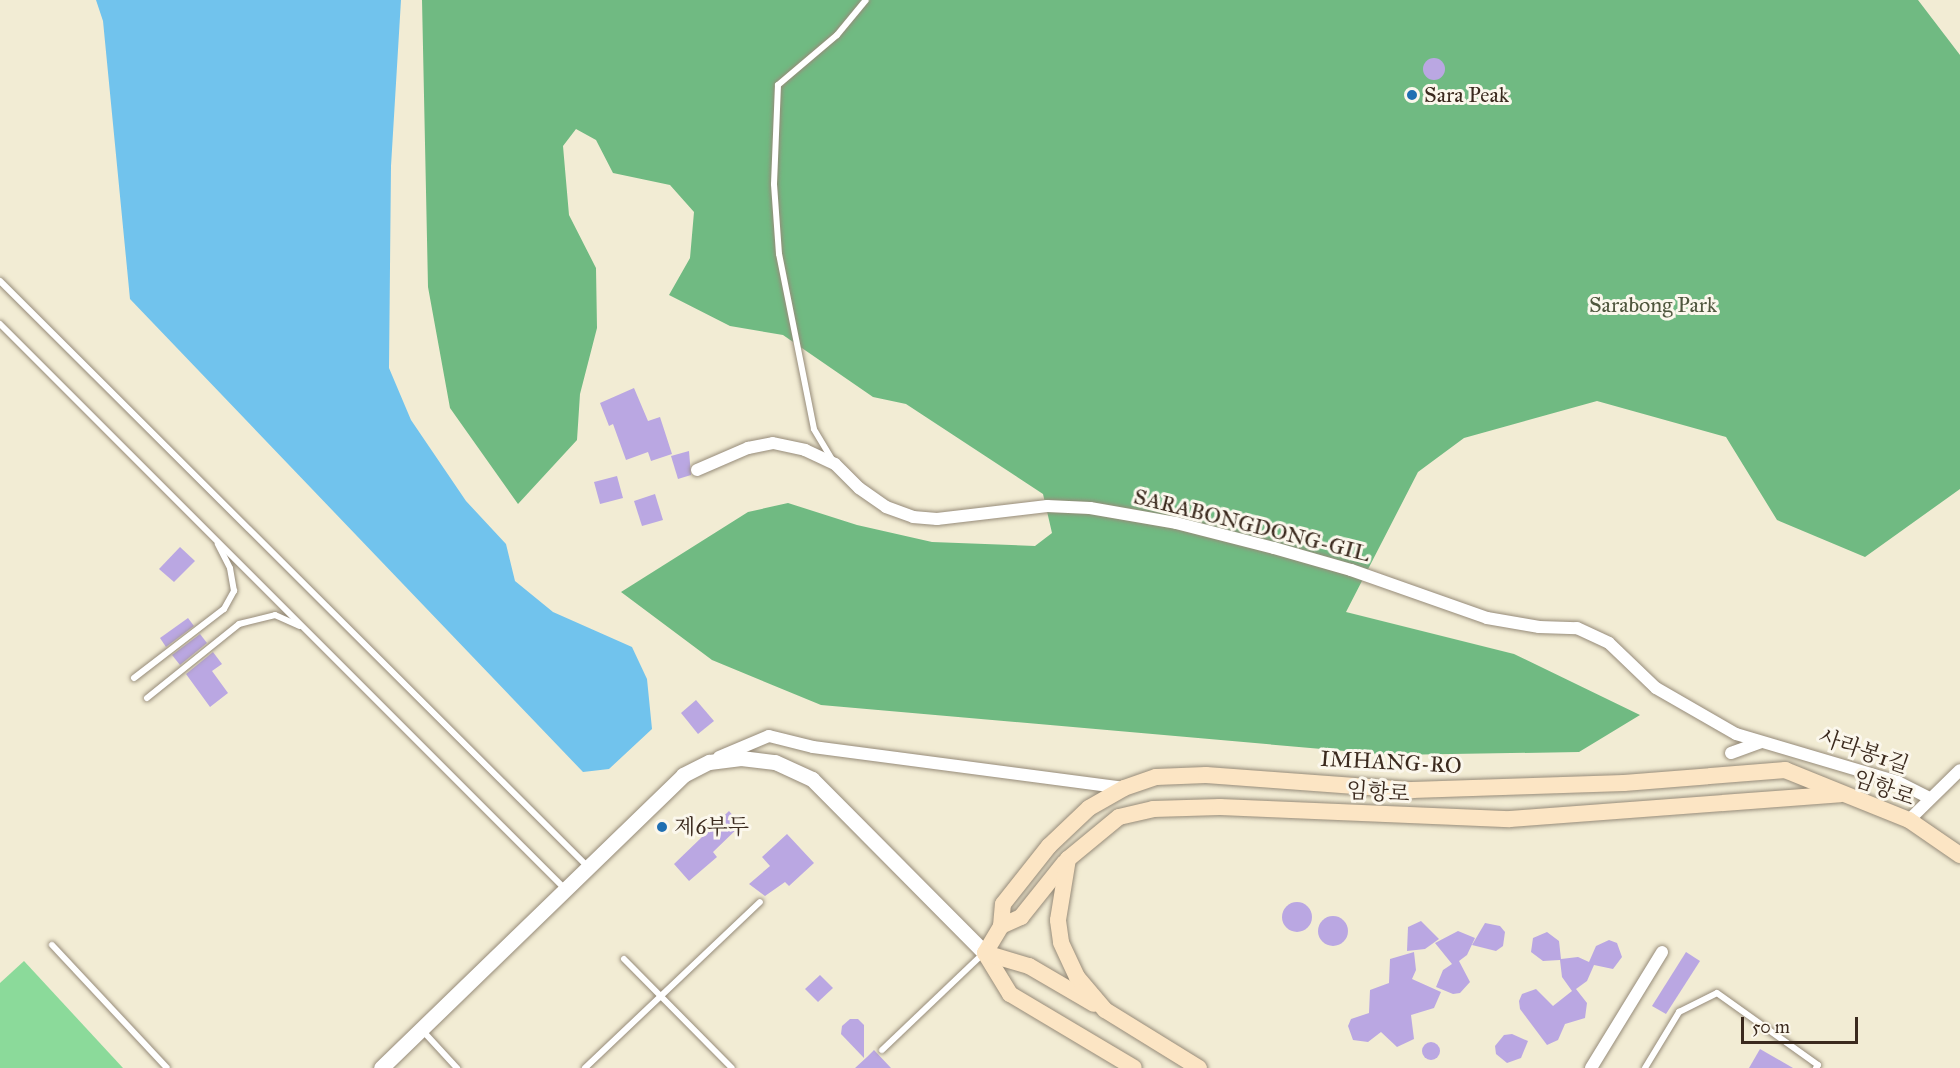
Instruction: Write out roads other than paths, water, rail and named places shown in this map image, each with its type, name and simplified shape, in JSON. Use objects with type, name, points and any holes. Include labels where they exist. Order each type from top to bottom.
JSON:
[{"type":"main road","name":"IMHANG-RO","points":[[985,953],[1001,926],[1003,904],[1049,846],[1089,808],[1124,788],[1156,777],[1206,775],[1412,790],[1624,783],[1785,770],[1844,794]]},
{"type":"main road","name":"임항로","points":[[1068,859],[1119,817],[1153,809],[1220,807],[1510,819],[1844,794],[1909,820],[1960,855]]},
{"type":"main road","name":"IMHANG-RO","points":[[1001,926],[1021,917],[1068,859]]},
{"type":"main road","points":[[1068,859],[1058,920],[1061,942],[1077,977],[1105,1011]]},
{"type":"main road","points":[[985,953],[1029,966],[1199,1068]]},
{"type":"main road","points":[[985,953],[1010,994],[1134,1068]]},
{"type":"street","points":[[697,470],[748,448],[773,443],[805,450],[835,464]]},
{"type":"street","name":"SARABONGDONG-GIL","points":[[835,464],[886,507],[913,517],[937,519],[1047,506],[1123,513],[1176,523],[1340,566],[1487,618],[1539,627],[1577,628],[1609,643],[1656,688],[1736,734],[1785,747]]},
{"type":"street","points":[[381,1068],[683,775],[769,736],[813,747],[1124,788]]},
{"type":"street","points":[[1731,753],[1761,742]]},
{"type":"street","name":"사라봉1길","points":[[1785,747],[1898,782],[1929,798]]},
{"type":"street","points":[[709,762],[741,758],[775,762],[812,779],[985,953]]},
{"type":"street","points":[[1909,820],[1960,770]]},
{"type":"street","points":[[1591,1068],[1662,952]]},
{"type":"lane","name":"SARABONGDONG-GIL","points":[[835,464],[814,429],[779,254],[774,184],[778,85],[837,35],[866,0]]},
{"type":"lane","points":[[0,281],[588,867]]},
{"type":"lane","points":[[0,324],[565,889]]},
{"type":"lane","points":[[134,678],[224,609],[234,591],[230,568],[215,538]]},
{"type":"lane","points":[[147,698],[239,624],[275,615],[303,627]]},
{"type":"lane","points":[[585,1068],[760,902]]},
{"type":"lane","points":[[52,945],[167,1068]]},
{"type":"lane","points":[[882,1050],[985,953]]},
{"type":"lane","points":[[624,959],[732,1068]]},
{"type":"lane","points":[[1645,1068],[1679,1012],[1717,993],[1818,1065],[1816,1068]]},
{"type":"lane","points":[[422,1030],[457,1068]]},
{"type":"water","points":[[96,0],[401,0],[391,166],[389,368],[411,420],[466,501],[506,544],[515,581],[553,612],[632,647],[647,679],[652,729],[609,769],[583,772],[130,299],[103,21]]},
{"type":"place","name":"Sara Peak","points":[[1412,95]]},
{"type":"place","name":"제6부두","points":[[662,827]]},
{"type":"park label","name":"Sarabong Park","points":[[1653,305]]}]
